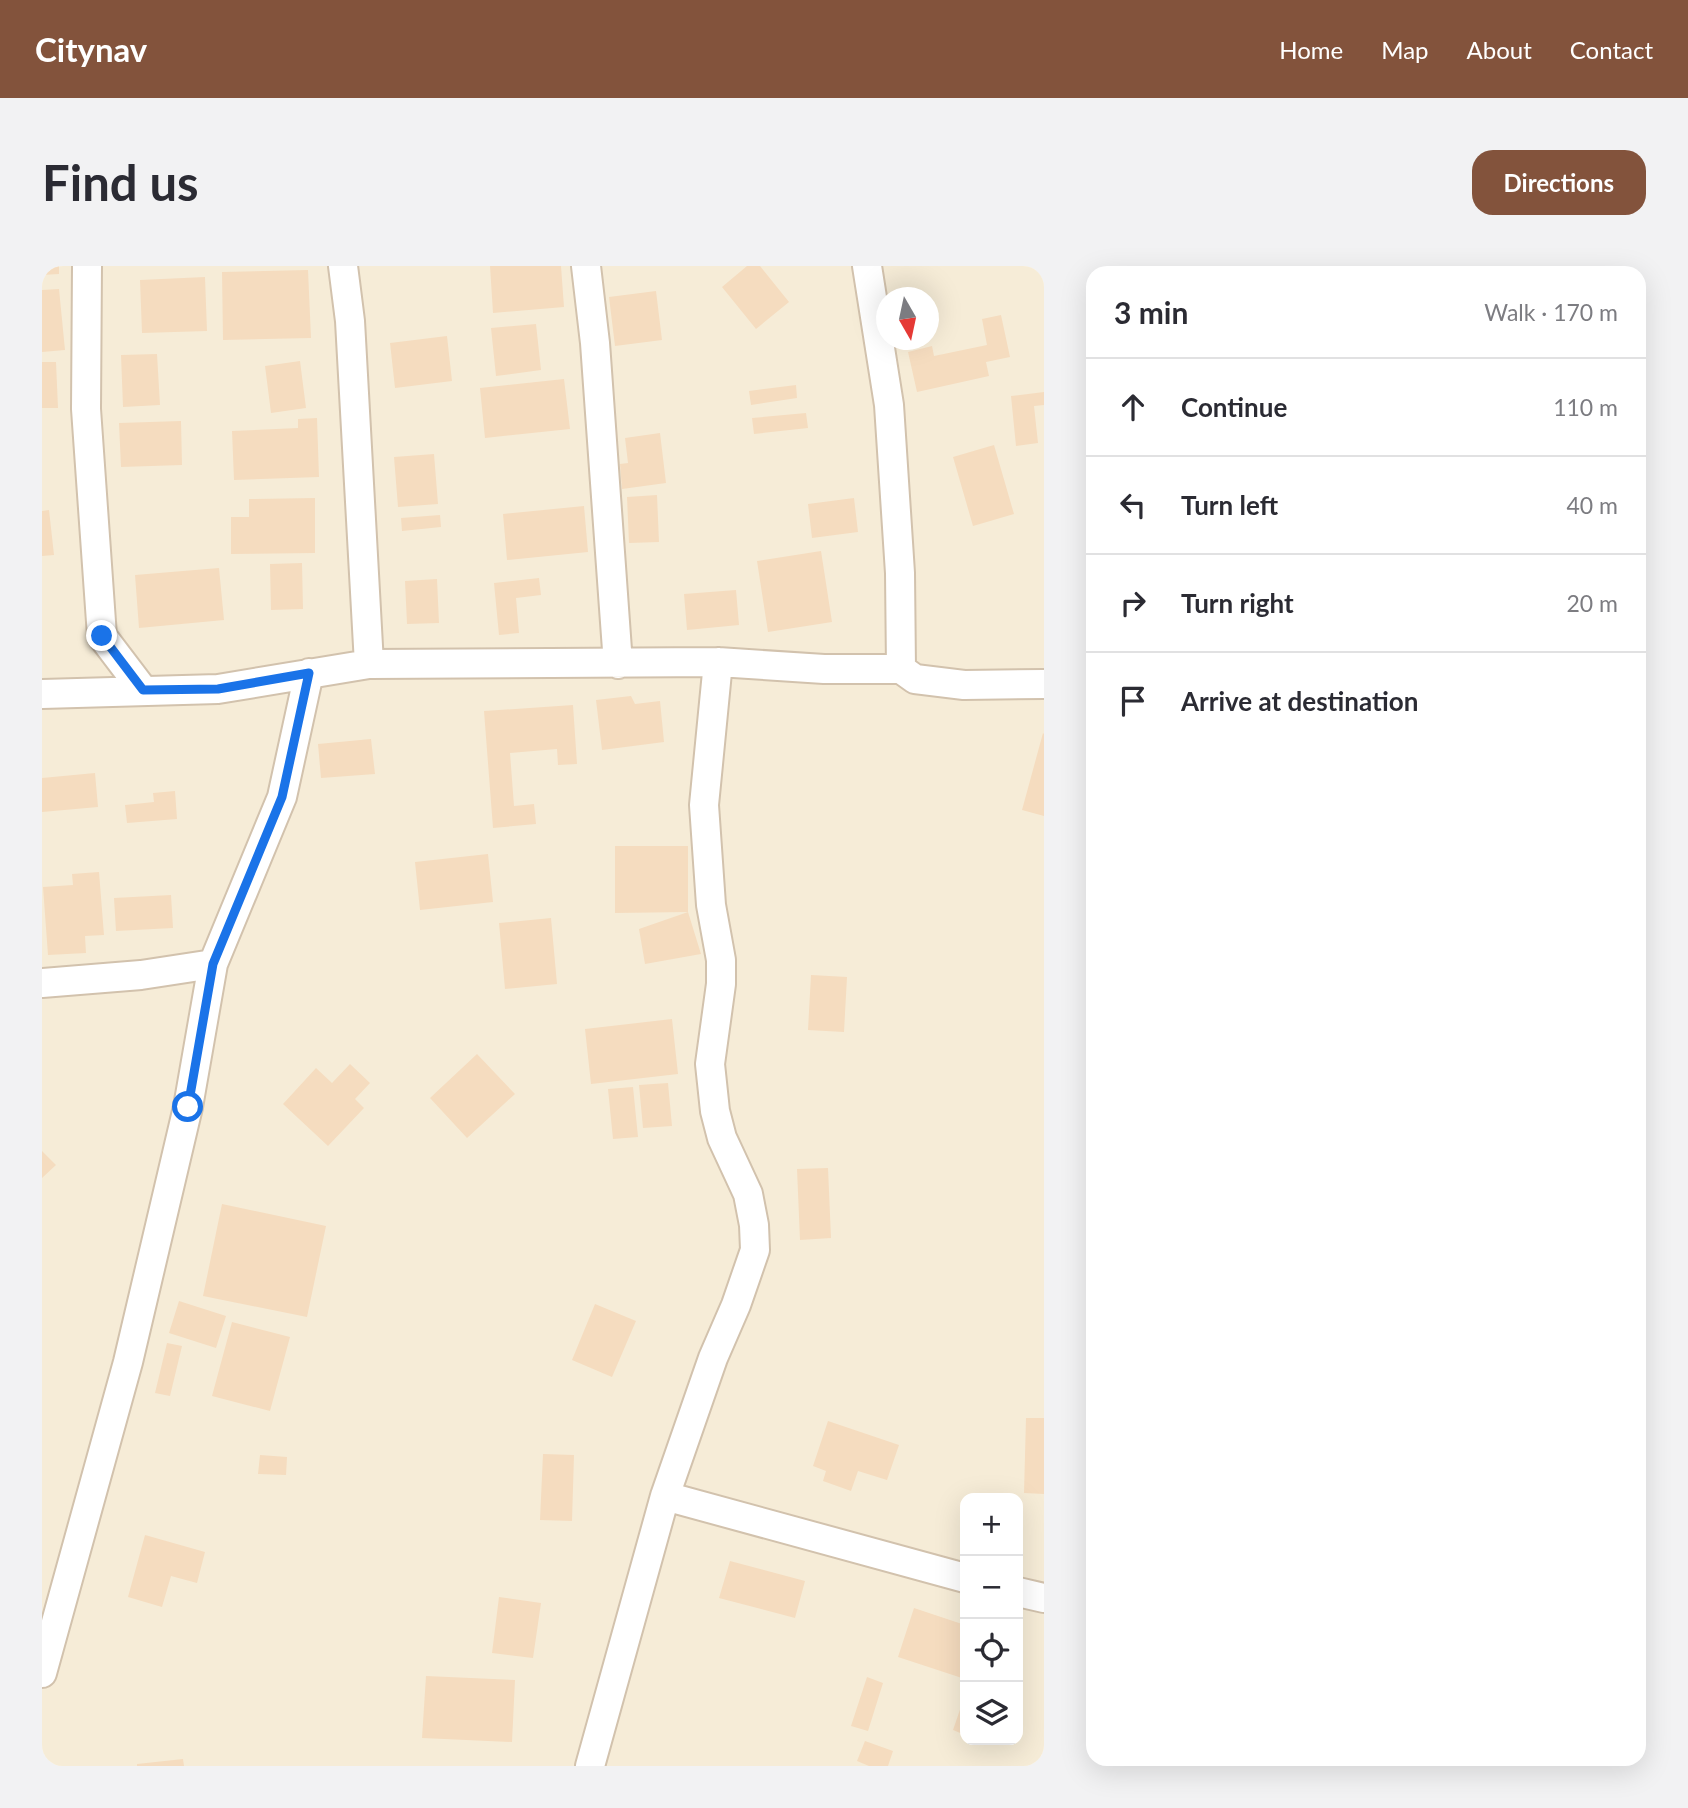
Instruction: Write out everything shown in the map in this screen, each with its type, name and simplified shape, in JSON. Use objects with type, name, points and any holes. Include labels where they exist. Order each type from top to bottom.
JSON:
[{"type":"street","points":[[87,266],[86,409],[102,636],[143,690]]},
{"type":"street","points":[[343,266],[350,321],[369,664]]},
{"type":"street","points":[[586,266],[595,343],[618,664]]},
{"type":"street","points":[[867,266],[889,405],[900,573],[901,669]]},
{"type":"street","points":[[42,694],[218,689],[369,664],[718,662],[824,669],[901,669],[915,679],[964,685],[1044,684]]},
{"type":"street","points":[[590,1766],[665,1496],[713,1358],[736,1305],[755,1250],[754,1225],[748,1194],[722,1138],[715,1111],[710,1064],[721,985],[721,960],[711,905],[704,805],[718,662]]},
{"type":"street","points":[[42,1672],[128,1362],[188,1107],[213,964],[282,797],[309,673]]},
{"type":"street","points":[[42,983],[141,975],[213,964]]},
{"type":"street","points":[[665,1496],[960,1577]]},
{"type":"street","points":[[1023,1593],[1044,1598]]},
{"type":"shaded area","points":[[42,266],[1044,266],[1044,1766],[42,1766]]},
{"type":"building","points":[[42,266],[59,266],[59,274],[42,275]]},
{"type":"building","points":[[490,266],[561,266],[564,307],[493,313]]},
{"type":"building","points":[[747,266],[760,266],[789,302],[756,329],[722,287]]},
{"type":"building","points":[[308,270],[311,338],[223,340],[222,272]]},
{"type":"building","points":[[205,277],[207,331],[142,333],[140,280]]},
{"type":"building","points":[[59,289],[65,350],[42,352],[42,290]]},
{"type":"building","points":[[656,291],[662,340],[615,346],[609,297]]},
{"type":"building","points":[[1001,315],[1010,357],[986,362],[989,376],[917,392],[908,352],[933,350],[934,356],[987,345],[982,319]]},
{"type":"building","points":[[536,324],[541,370],[496,376],[491,328]]},
{"type":"building","points":[[447,336],[452,381],[395,388],[390,343]]},
{"type":"building","points":[[157,354],[160,405],[123,407],[121,355]]},
{"type":"building","points":[[300,361],[306,408],[271,413],[265,366]]},
{"type":"building","points":[[42,362],[56,362],[58,408],[42,408]]},
{"type":"building","points":[[564,379],[570,429],[485,438],[480,388]]},
{"type":"building","points":[[796,385],[797,398],[751,405],[749,391]]},
{"type":"building","points":[[1044,392],[1044,405],[1034,406],[1038,443],[1016,446],[1011,396]]},
{"type":"building","points":[[806,413],[808,428],[754,434],[752,418]]},
{"type":"building","points":[[317,418],[319,477],[234,480],[232,431],[298,428],[298,419]]},
{"type":"building","points":[[181,421],[182,465],[121,467],[119,423]]},
{"type":"building","points":[[660,433],[666,483],[622,489],[620,464],[628,463],[625,438]]},
{"type":"building","points":[[994,445],[1014,514],[973,526],[953,457]]},
{"type":"building","points":[[434,454],[438,504],[398,507],[394,457]]},
{"type":"building","points":[[657,495],[659,542],[629,543],[627,497]]},
{"type":"building","points":[[315,498],[315,553],[231,554],[231,517],[249,517],[249,499]]},
{"type":"building","points":[[854,498],[858,532],[812,538],[808,504]]},
{"type":"building","points":[[584,506],[588,552],[507,560],[503,514]]},
{"type":"building","points":[[49,510],[54,555],[42,556],[42,511]]},
{"type":"building","points":[[440,515],[441,527],[402,531],[401,518]]},
{"type":"building","points":[[821,551],[832,622],[768,632],[757,561]]},
{"type":"building","points":[[302,563],[303,609],[271,610],[270,564]]},
{"type":"building","points":[[219,568],[224,620],[139,628],[135,575]]},
{"type":"building","points":[[539,578],[541,595],[516,598],[519,633],[499,635],[494,583]]},
{"type":"building","points":[[437,579],[439,623],[407,624],[405,581]]},
{"type":"building","points":[[736,590],[739,625],[687,630],[684,594]]},
{"type":"building","points":[[631,696],[635,704],[660,701],[664,742],[602,750],[596,700]]},
{"type":"building","points":[[573,705],[577,764],[558,765],[557,749],[510,753],[514,806],[534,804],[536,824],[493,828],[484,711]]},
{"type":"building","points":[[1044,734],[1044,816],[1022,810]]},
{"type":"building","points":[[371,739],[375,774],[321,778],[318,744]]},
{"type":"building","points":[[95,773],[98,807],[42,812],[42,778]]},
{"type":"building","points":[[175,791],[177,819],[127,823],[125,805],[154,802],[153,793]]},
{"type":"building","points":[[615,846],[688,846],[688,912],[615,913]]},
{"type":"building","points":[[488,854],[493,902],[420,910],[415,862]]},
{"type":"building","points":[[99,872],[104,935],[85,936],[86,953],[48,955],[43,887],[73,885],[72,874]]},
{"type":"building","points":[[171,895],[173,928],[116,931],[114,898]]},
{"type":"building","points":[[688,912],[701,954],[645,964],[639,929]]},
{"type":"building","points":[[551,918],[557,984],[505,989],[499,923]]},
{"type":"building","points":[[811,975],[847,977],[844,1032],[808,1030]]},
{"type":"building","points":[[672,1019],[678,1074],[591,1084],[585,1029]]},
{"type":"building","points":[[477,1054],[515,1094],[467,1138],[430,1098]]},
{"type":"building","points":[[350,1064],[370,1083],[355,1099],[364,1108],[328,1146],[283,1104],[316,1068],[332,1083]]},
{"type":"building","points":[[668,1083],[672,1126],[643,1128],[639,1085]]},
{"type":"building","points":[[633,1087],[638,1137],[613,1139],[608,1089]]},
{"type":"building","points":[[42,1151],[56,1165],[42,1178]]},
{"type":"building","points":[[828,1168],[831,1238],[800,1240],[797,1169]]},
{"type":"building","points":[[222,1204],[326,1226],[307,1317],[203,1296]]},
{"type":"building","points":[[179,1301],[226,1316],[216,1348],[169,1333]]},
{"type":"building","points":[[595,1304],[636,1321],[612,1377],[572,1360]]},
{"type":"building","points":[[232,1322],[290,1337],[270,1411],[212,1396]]},
{"type":"building","points":[[167,1343],[182,1346],[170,1396],[155,1393]]},
{"type":"building","points":[[1026,1418],[1044,1418],[1044,1494],[1024,1493]]},
{"type":"building","points":[[828,1421],[899,1445],[887,1480],[858,1471],[851,1491],[823,1481],[826,1471],[813,1466]]},
{"type":"building","points":[[543,1454],[574,1455],[572,1521],[540,1520]]},
{"type":"building","points":[[260,1455],[287,1457],[286,1475],[258,1474]]},
{"type":"building","points":[[145,1535],[205,1552],[197,1583],[171,1576],[162,1607],[128,1597]]},
{"type":"building","points":[[730,1561],[805,1581],[795,1618],[719,1598]]},
{"type":"building","points":[[499,1597],[541,1603],[533,1658],[492,1653]]},
{"type":"building","points":[[914,1608],[960,1623],[960,1677],[898,1657]]},
{"type":"building","points":[[426,1676],[515,1680],[512,1742],[422,1738]]},
{"type":"building","points":[[867,1677],[883,1683],[868,1731],[851,1726]]},
{"type":"building","points":[[960,1710],[960,1733],[953,1730]]},
{"type":"building","points":[[865,1741],[893,1751],[888,1766],[869,1766],[857,1761]]},
{"type":"building","points":[[183,1759],[184,1766],[137,1766],[137,1764]]},
{"type":"route","points":[[102,636],[143,690],[218,689],[309,673],[282,797],[213,964],[188,1107]]}]
